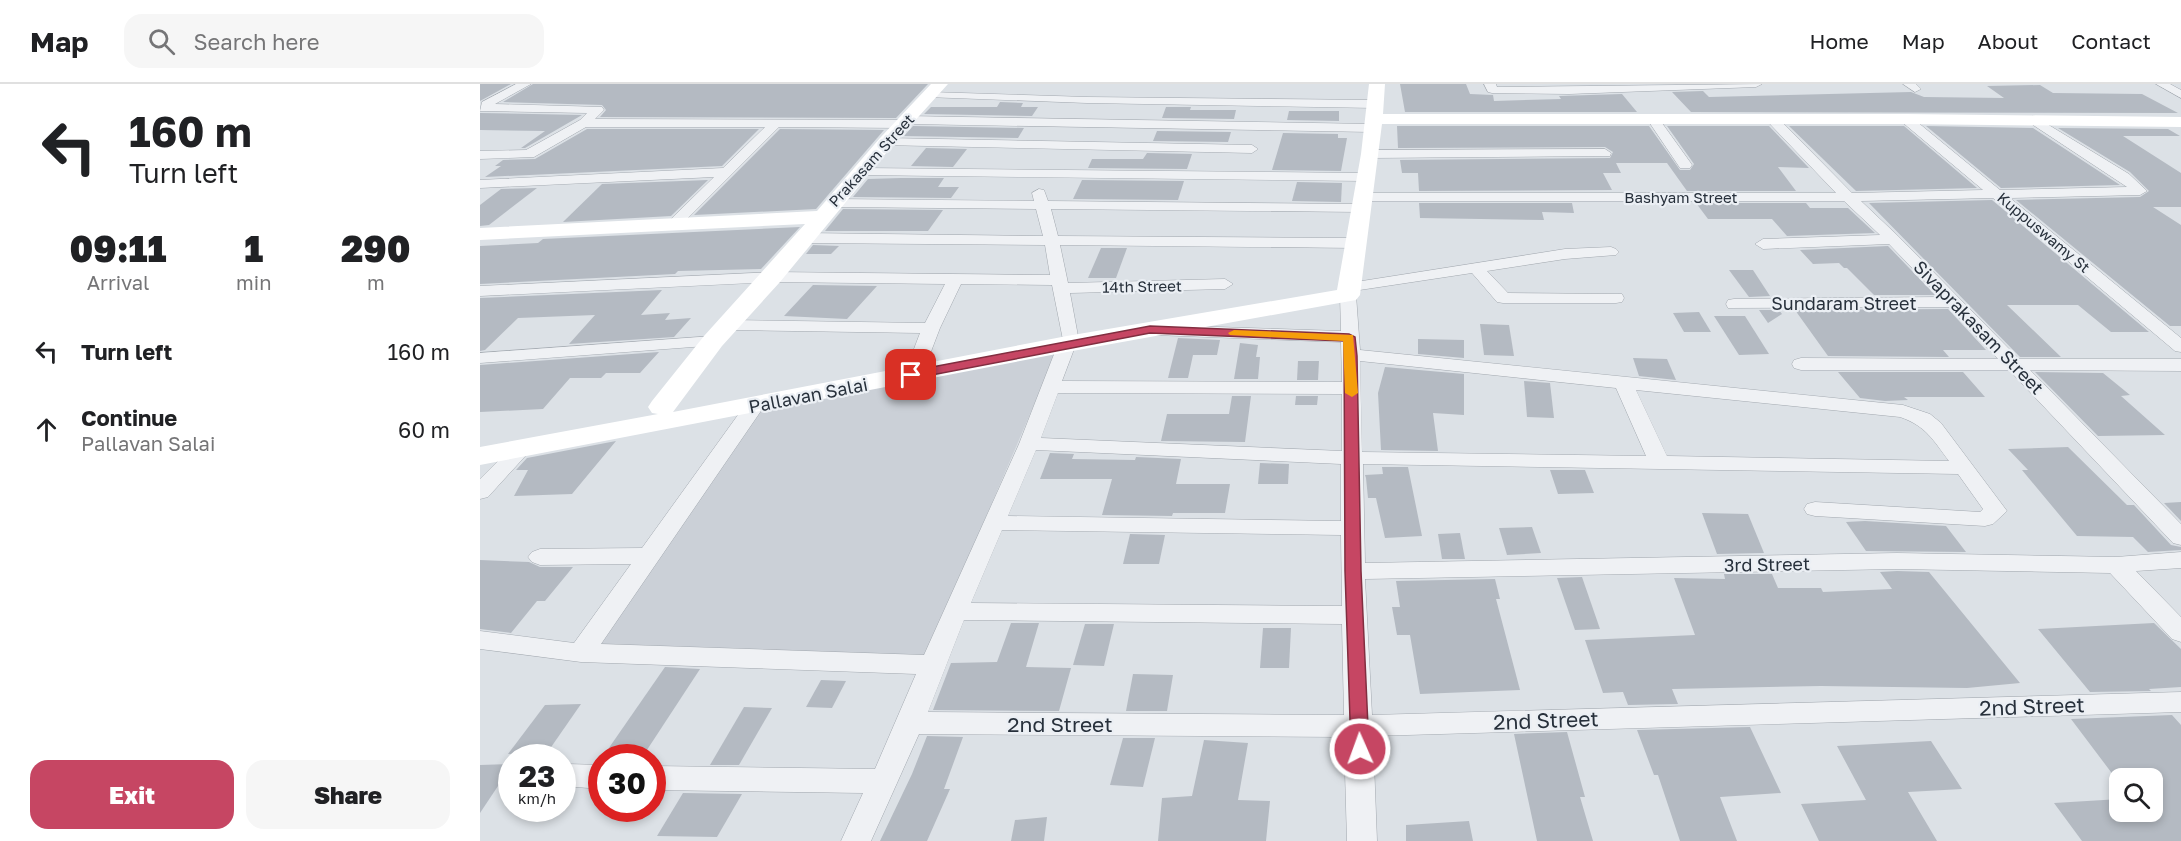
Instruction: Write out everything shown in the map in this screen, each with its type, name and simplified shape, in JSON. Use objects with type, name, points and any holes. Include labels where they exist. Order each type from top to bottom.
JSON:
[{"type":"street","points":[[480,106],[525,84]]},
{"type":"street","points":[[856,841],[910,723],[955,611],[1029,444],[1068,340],[1052,241],[1038,190],[1059,144],[1095,84]]},
{"type":"street","points":[[1362,841],[1353,571],[1349,291],[1370,154],[1377,84]]},
{"type":"street","points":[[1490,84],[1492,90],[1569,91],[1756,84]]},
{"type":"street","points":[[2162,84],[2181,95]]},
{"type":"street","points":[[935,89],[1374,117]]},
{"type":"street","name":"Prakasam Street","points":[[662,407],[720,333],[772,277],[827,210],[935,89]]},
{"type":"street","points":[[480,106],[598,110],[584,123],[529,154],[480,155]]},
{"type":"street","points":[[584,123],[1072,124],[1374,117],[2181,122]]},
{"type":"street","points":[[1653,118],[1685,165]]},
{"type":"street","name":"Kuppuswamy St","points":[[1906,119],[2181,347]]},
{"type":"street","name":"Sivaprakasam Street","points":[[1773,120],[1848,197],[1893,239],[2181,538]]},
{"type":"street","name":"Bashyam Street","points":[[827,210],[1042,204],[1848,197],[2140,191],[2124,177],[2034,120]]},
{"type":"street","points":[[675,223],[777,122]]},
{"type":"street","points":[[886,142],[1252,149]]},
{"type":"street","points":[[1370,154],[1605,153]]},
{"type":"street","points":[[480,184],[728,172]]},
{"type":"street","points":[[862,172],[1045,172],[1365,177]]},
{"type":"street","points":[[480,234],[675,223],[827,210]]},
{"type":"street","points":[[804,238],[1357,243]]},
{"type":"street","points":[[1763,244],[1893,239]]},
{"type":"street","points":[[480,439],[918,362],[1068,340],[1476,268],[1565,254],[1611,252]]},
{"type":"street","points":[[1476,268],[1503,298],[1616,298]]},
{"type":"street","name":"14th Street","points":[[480,291],[772,277],[955,279],[1059,284],[1226,284]]},
{"type":"street","points":[[918,362],[931,328],[955,279]]},
{"type":"street","name":"Pallavan Salai","points":[[480,456],[754,405],[1068,340],[1150,330],[1349,291]]},
{"type":"street","name":"Sundaram Street","points":[[1734,304],[1954,302]]},
{"type":"street","points":[[480,358],[720,333],[931,328]]},
{"type":"street","points":[[1150,330],[1350,346],[1623,383],[1903,411],[1923,418],[1934,427],[1996,511],[1993,516],[1985,519],[1966,519],[1815,509]]},
{"type":"street","points":[[1801,364],[2181,365]]},
{"type":"street","points":[[1623,383],[1659,462]]},
{"type":"street","points":[[1050,387],[1352,388]]},
{"type":"street","points":[[581,653],[754,405]]},
{"type":"street","points":[[1029,444],[1353,458],[1964,468]]},
{"type":"street","points":[[480,492],[522,448]]},
{"type":"street","points":[[993,523],[1354,528]]},
{"type":"street","points":[[540,557],[649,556]]},
{"type":"street","name":"3rd Street","points":[[1353,571],[1898,561],[2116,565],[2181,560]]},
{"type":"street","points":[[2116,565],[2181,633]]},
{"type":"street","points":[[955,611],[1355,615]]},
{"type":"street","points":[[482,642],[581,653],[933,666]]},
{"type":"street","name":"2nd Street","points":[[910,723],[1359,726],[2181,702]]},
{"type":"street","points":[[666,778],[884,782]]},
{"type":"shaded area","points":[[1058,349],[924,661],[580,654],[758,409]]},
{"type":"building","points":[[480,84],[511,84],[480,101]]},
{"type":"building","points":[[533,84],[928,84],[896,118],[600,117],[606,110],[602,105],[503,102]]},
{"type":"building","points":[[1400,84],[1466,84],[1470,94],[1493,95],[1494,101],[1622,94],[1637,112],[1405,112]]},
{"type":"building","points":[[2040,85],[2053,93],[2142,94],[2178,113],[1691,112],[1672,92],[1703,91],[1709,97],[1911,92],[1924,97],[2004,98],[1987,86]]},
{"type":"building","points":[[1000,102],[1023,103],[1021,107],[1038,107],[1032,116],[924,114],[931,107],[997,107]]},
{"type":"building","points":[[1166,107],[1191,107],[1190,110],[1236,110],[1234,119],[1162,118]]},
{"type":"building","points":[[1289,111],[1339,111],[1339,121],[1287,120]]},
{"type":"building","points":[[480,113],[582,115],[525,148],[521,148],[545,131],[480,130]]},
{"type":"building","points":[[913,126],[1024,128],[1018,138],[904,136]]},
{"type":"building","points":[[1397,126],[1649,126],[1680,170],[1690,170],[1694,164],[1667,126],[1769,126],[1809,168],[1778,167],[1796,191],[1687,191],[1667,163],[1616,163],[1621,173],[1603,173],[1612,190],[1419,191],[1418,173],[1402,173],[1400,160],[1610,158],[1613,152],[1605,147],[1398,148]]},
{"type":"building","points":[[1789,126],[1904,126],[1977,188],[1856,191]]},
{"type":"building","points":[[1926,126],[2033,128],[2120,185],[2001,188]]},
{"type":"building","points":[[2058,128],[2168,129],[2180,136],[2123,136],[2181,173],[2181,207],[2153,207],[2181,225],[2181,326],[2170,326],[2016,200],[2140,197],[2149,191],[2130,172]]},
{"type":"building","points":[[587,129],[759,129],[722,166],[485,177],[501,166],[495,166],[503,160],[535,159]]},
{"type":"building","points":[[780,129],[884,130],[816,209],[694,215]]},
{"type":"building","points":[[1157,131],[1231,132],[1228,142],[1153,141]]},
{"type":"building","points":[[1283,133],[1338,134],[1338,138],[1347,138],[1341,171],[1272,170]]},
{"type":"building","points":[[926,148],[967,149],[953,167],[911,166]]},
{"type":"building","points":[[1147,153],[1192,154],[1187,169],[1088,168],[1092,159],[1143,159]]},
{"type":"building","points":[[944,178],[938,187],[959,187],[951,198],[853,197],[868,179]]},
{"type":"building","points":[[708,180],[671,216],[563,222],[602,184]]},
{"type":"building","points":[[1082,180],[1184,181],[1178,200],[1073,199]]},
{"type":"building","points":[[1297,182],[1342,183],[1341,202],[1292,201]]},
{"type":"building","points":[[537,188],[489,225],[480,226],[480,205],[501,189]]},
{"type":"building","points":[[1992,200],[2149,332],[2111,332],[2078,305],[2007,305],[2061,357],[2020,357],[1869,203]]},
{"type":"building","points":[[1419,203],[1572,203],[1574,213],[1542,212],[1544,220],[1420,218]]},
{"type":"building","points":[[1696,203],[1806,203],[1810,208],[1848,208],[1875,233],[1787,236],[1772,219],[1708,219]]},
{"type":"building","points":[[843,209],[943,210],[928,231],[825,231]]},
{"type":"building","points":[[800,227],[761,269],[678,271],[675,274],[480,284],[480,246],[538,243],[543,239]]},
{"type":"building","points":[[813,245],[839,246],[831,254],[806,254]]},
{"type":"building","points":[[1888,246],[1935,295],[1874,295],[1839,263],[1813,264],[1800,250]]},
{"type":"building","points":[[1101,248],[1127,248],[1116,278],[1088,278]]},
{"type":"building","points":[[1729,270],[1753,270],[1770,296],[1749,297]]},
{"type":"building","points":[[813,285],[877,286],[847,319],[784,316]]},
{"type":"building","points":[[662,290],[641,315],[670,313],[665,320],[691,318],[674,337],[569,344],[595,315],[518,318],[485,350],[480,351],[480,298]]},
{"type":"building","points":[[1948,309],[1986,350],[1943,350],[1949,357],[1828,356],[1795,310]]},
{"type":"building","points":[[1759,310],[1779,310],[1782,314],[1768,323]]},
{"type":"building","points":[[1699,312],[1711,332],[1684,332],[1673,313]]},
{"type":"building","points":[[1714,316],[1745,316],[1769,354],[1739,355]]},
{"type":"building","points":[[1480,324],[1509,325],[1514,356],[1484,355]]},
{"type":"building","points":[[1178,338],[1220,340],[1217,355],[1193,355],[1188,378],[1168,378]]},
{"type":"building","points":[[1418,339],[1464,340],[1464,358],[1418,354]]},
{"type":"building","points":[[1240,343],[1258,345],[1256,357],[1260,357],[1258,379],[1234,379]]},
{"type":"building","points":[[659,352],[640,373],[606,373],[601,378],[570,378],[543,409],[480,412],[480,365]]},
{"type":"building","points":[[1633,358],[1667,359],[1676,380],[1639,376]]},
{"type":"building","points":[[1298,361],[1319,361],[1318,380],[1297,380]]},
{"type":"building","points":[[1385,367],[1464,374],[1464,415],[1433,413],[1438,451],[1381,450],[1378,393]]},
{"type":"building","points":[[1838,372],[1963,372],[1985,397],[1904,397],[1908,400],[1885,401],[1860,398]]},
{"type":"building","points":[[2035,372],[2103,373],[2130,395],[2121,396],[2165,435],[2098,436]]},
{"type":"building","points":[[1524,381],[1550,383],[1554,418],[1527,417]]},
{"type":"building","points":[[1232,396],[1251,396],[1245,442],[1161,441],[1167,414],[1229,414]]},
{"type":"building","points":[[1296,396],[1318,396],[1317,405],[1295,405]]},
{"type":"building","points":[[616,441],[572,494],[514,496],[528,470],[516,470],[527,458]]},
{"type":"building","points":[[2068,447],[2127,505],[2134,505],[2171,545],[2181,547],[2181,550],[2148,552],[2133,537],[2077,536],[2022,470],[2028,470],[2008,449]]},
{"type":"building","points":[[1050,453],[1074,454],[1072,459],[1135,460],[1136,457],[1181,459],[1176,484],[1230,484],[1225,513],[1173,513],[1172,516],[1102,515],[1112,479],[1040,479]]},
{"type":"building","points":[[1260,463],[1289,464],[1288,484],[1258,484]]},
{"type":"building","points":[[1382,467],[1408,467],[1422,536],[1385,538],[1376,498],[1368,498],[1365,475],[1383,474]]},
{"type":"building","points":[[1550,470],[1585,470],[1594,493],[1558,494]]},
{"type":"building","points":[[2181,502],[2181,521],[2164,503]]},
{"type":"building","points":[[1702,513],[1748,514],[1764,553],[1717,554]]},
{"type":"building","points":[[1846,522],[1946,526],[1966,552],[1866,551]]},
{"type":"building","points":[[1532,527],[1541,553],[1507,555],[1499,528]]},
{"type":"building","points":[[1460,533],[1465,559],[1442,559],[1438,534]]},
{"type":"building","points":[[1130,534],[1165,535],[1159,564],[1123,564]]},
{"type":"building","points":[[480,560],[529,562],[540,567],[573,567],[545,601],[537,601],[511,633],[480,629]]},
{"type":"building","points":[[1880,572],[1929,572],[2020,683],[1967,688],[1821,686],[1672,689],[1678,704],[1628,705],[1623,692],[1603,693],[1585,640],[1695,635],[1674,578],[1725,579],[1724,574],[1772,574],[1778,588],[1821,588],[1823,592],[1892,589]]},
{"type":"building","points":[[1582,577],[1600,629],[1575,630],[1557,578]]},
{"type":"building","points":[[1495,579],[1500,599],[1496,599],[1520,690],[1420,694],[1410,635],[1397,635],[1392,607],[1400,607],[1396,581]]},
{"type":"building","points":[[1011,623],[1039,623],[1026,667],[1071,668],[1059,711],[933,710],[951,663],[997,662]]},
{"type":"building","points":[[2154,623],[2181,649],[2181,687],[2149,689],[2151,691],[2090,692],[2038,629]]},
{"type":"building","points":[[1085,624],[1114,624],[1104,666],[1073,665]]},
{"type":"building","points":[[1263,628],[1291,628],[1289,668],[1260,668]]},
{"type":"building","points":[[665,667],[700,669],[651,744],[612,744]]},
{"type":"building","points":[[1133,674],[1173,675],[1167,711],[1126,711]]},
{"type":"building","points":[[821,680],[846,681],[832,708],[806,707]]},
{"type":"building","points":[[581,704],[553,744],[516,744],[545,705]]},
{"type":"building","points":[[744,707],[772,708],[739,765],[710,765]]},
{"type":"building","points":[[2172,715],[2181,725],[2181,841],[2082,841],[2054,803],[2109,800],[2109,822],[2163,822],[2163,768],[2109,769],[2071,719]]},
{"type":"building","points":[[1750,727],[1781,793],[1720,797],[1737,841],[1680,841],[1658,775],[1654,775],[1637,730]]},
{"type":"building","points":[[1567,732],[1585,797],[1580,797],[1593,841],[1537,841],[1514,734]]},
{"type":"building","points":[[927,736],[963,737],[944,789],[950,789],[927,841],[880,841],[912,774]]},
{"type":"building","points":[[1123,738],[1155,738],[1143,787],[1110,785]]},
{"type":"building","points":[[1204,740],[1248,743],[1238,800],[1270,801],[1266,841],[1158,841],[1162,798],[1192,796]]},
{"type":"building","points":[[1931,741],[1962,789],[1908,792],[1937,841],[1819,841],[1801,804],[1866,800],[1837,746]]},
{"type":"building","points":[[498,764],[498,786],[480,813],[480,765]]},
{"type":"building","points":[[683,793],[742,794],[717,837],[657,836]]},
{"type":"building","points":[[1047,817],[1044,841],[1011,841],[1015,820]]},
{"type":"building","points":[[1469,821],[1473,841],[1406,841],[1406,825]]},
{"type":"slow traffic","points":[[1234,333],[1349,337],[1352,356],[1352,393]]},
{"type":"route","points":[[911,375],[1150,330],[1349,337],[1352,356],[1353,571],[1360,749]]}]
